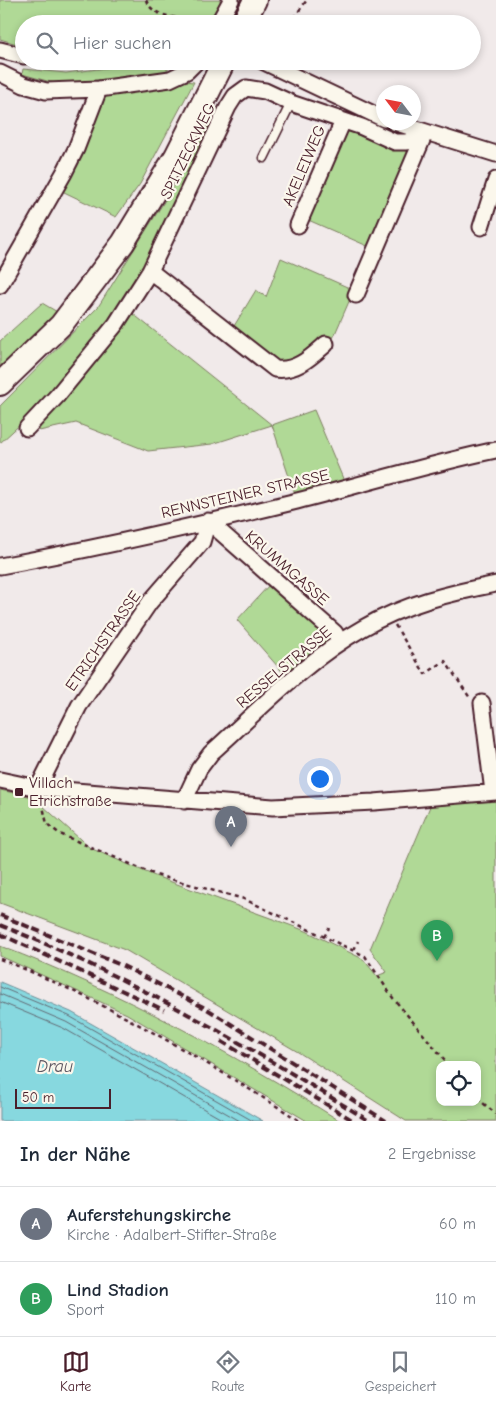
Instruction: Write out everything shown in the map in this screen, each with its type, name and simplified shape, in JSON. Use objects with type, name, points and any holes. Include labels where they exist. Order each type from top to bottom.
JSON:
[{"type":"main road","points":[[248,15],[256,0]]},
{"type":"main road","points":[[0,384],[61,326],[123,243],[176,156],[219,70]]},
{"type":"street","points":[[223,15],[231,0]]},
{"type":"street","points":[[0,50],[15,54]]},
{"type":"street","points":[[0,73],[24,85],[46,91],[99,89],[170,79],[188,70]]},
{"type":"street","points":[[283,70],[376,115]]},
{"type":"street","name":"SPITZECKWEG","points":[[27,428],[116,324],[150,271],[235,96],[246,88],[256,88],[291,103],[362,127],[395,142],[407,142],[426,134]]},
{"type":"street","points":[[0,285],[76,149],[99,89]]},
{"type":"street","name":"AKELEIWEG","points":[[298,225],[343,122]]},
{"type":"street","points":[[415,130],[496,154]]},
{"type":"street","points":[[356,295],[426,134]]},
{"type":"street","points":[[481,227],[496,180]]},
{"type":"street","points":[[150,271],[275,369],[286,370],[296,366],[326,344]]},
{"type":"street","name":"RENNSTEINER STRASSE","points":[[0,566],[297,501],[419,467],[496,450]]},
{"type":"street","name":"KRUMMGASSE","points":[[208,521],[334,632],[340,642]]},
{"type":"street","name":"ETRICHSTRASSE","points":[[38,788],[79,706],[150,602],[202,542],[208,521]]},
{"type":"street","name":"RESSELSTRASSE","points":[[184,801],[199,769],[211,753],[310,664],[340,642],[389,615],[428,600],[496,584]]},
{"type":"street","points":[[0,780],[38,788],[273,807],[312,806],[495,792],[482,703]]},
{"type":"lane","points":[[264,158],[291,103]]},
{"type":"path","points":[[146,0],[148,6],[159,14],[166,15]]},
{"type":"path","points":[[296,15],[307,0]]},
{"type":"path","points":[[389,615],[425,674],[445,661],[472,702],[482,703]]},
{"type":"path","points":[[38,788],[47,824],[60,834],[156,875],[244,899],[365,956],[393,998],[446,1061]]},
{"type":"path","points":[[324,937],[329,928]]},
{"type":"path","points":[[354,950],[358,941]]},
{"type":"path","points":[[0,959],[32,971],[139,1023],[300,1121]]},
{"type":"path","points":[[481,1101],[496,1114]]},
{"type":"green space","points":[[0,0],[225,0],[217,15],[15,15],[15,43],[0,39]]},
{"type":"green space","points":[[23,70],[66,73],[90,70],[167,70],[165,73],[58,84],[22,74]]},
{"type":"green space","points":[[184,81],[194,82],[140,184],[116,217],[62,191],[104,94]]},
{"type":"green space","points":[[217,108],[221,112],[146,270],[112,322],[51,396],[0,443],[0,406],[98,307],[182,173]]},
{"type":"green space","points":[[353,129],[411,146],[372,248],[306,219],[346,130]]},
{"type":"green space","points":[[281,258],[354,290],[331,343],[297,361],[279,364],[231,331],[256,290],[266,297]]},
{"type":"green space","points":[[42,303],[59,313],[0,368],[0,341]]},
{"type":"green space","points":[[132,313],[272,425],[212,444],[148,451],[76,423],[39,431],[42,419]]},
{"type":"green space","points":[[314,410],[344,481],[295,495],[272,425]]},
{"type":"green space","points":[[270,584],[329,636],[329,642],[310,654],[286,676],[237,620]]},
{"type":"green space","points":[[0,790],[33,797],[90,848],[155,876],[306,931],[363,959],[377,976],[387,972],[370,949],[431,804],[496,798],[496,1121],[406,1121],[298,1052],[125,950],[0,903]]},
{"type":"green space","points":[[0,946],[88,983],[174,1025],[258,1071],[340,1121],[307,1121],[127,1014],[0,956]]},
{"type":"water","name":"Drau","points":[[0,982],[71,1012],[263,1121],[0,1121]]},
{"type":"railway","points":[[0,915],[123,966],[207,1009],[386,1121]]},
{"type":"railway","points":[[0,925],[48,945],[143,990],[280,1066],[369,1121]]},
{"type":"railway","points":[[0,934],[164,1010]]},
{"type":"railway","points":[[221,1041],[354,1121]]},
{"type":"place","name":"Villach Etrichstraße","points":[[19,792]]},
{"type":"place","name":"Auferstehungskirche","points":[[231,847]]},
{"type":"place","name":"Lind Stadion","points":[[437,961]]}]
